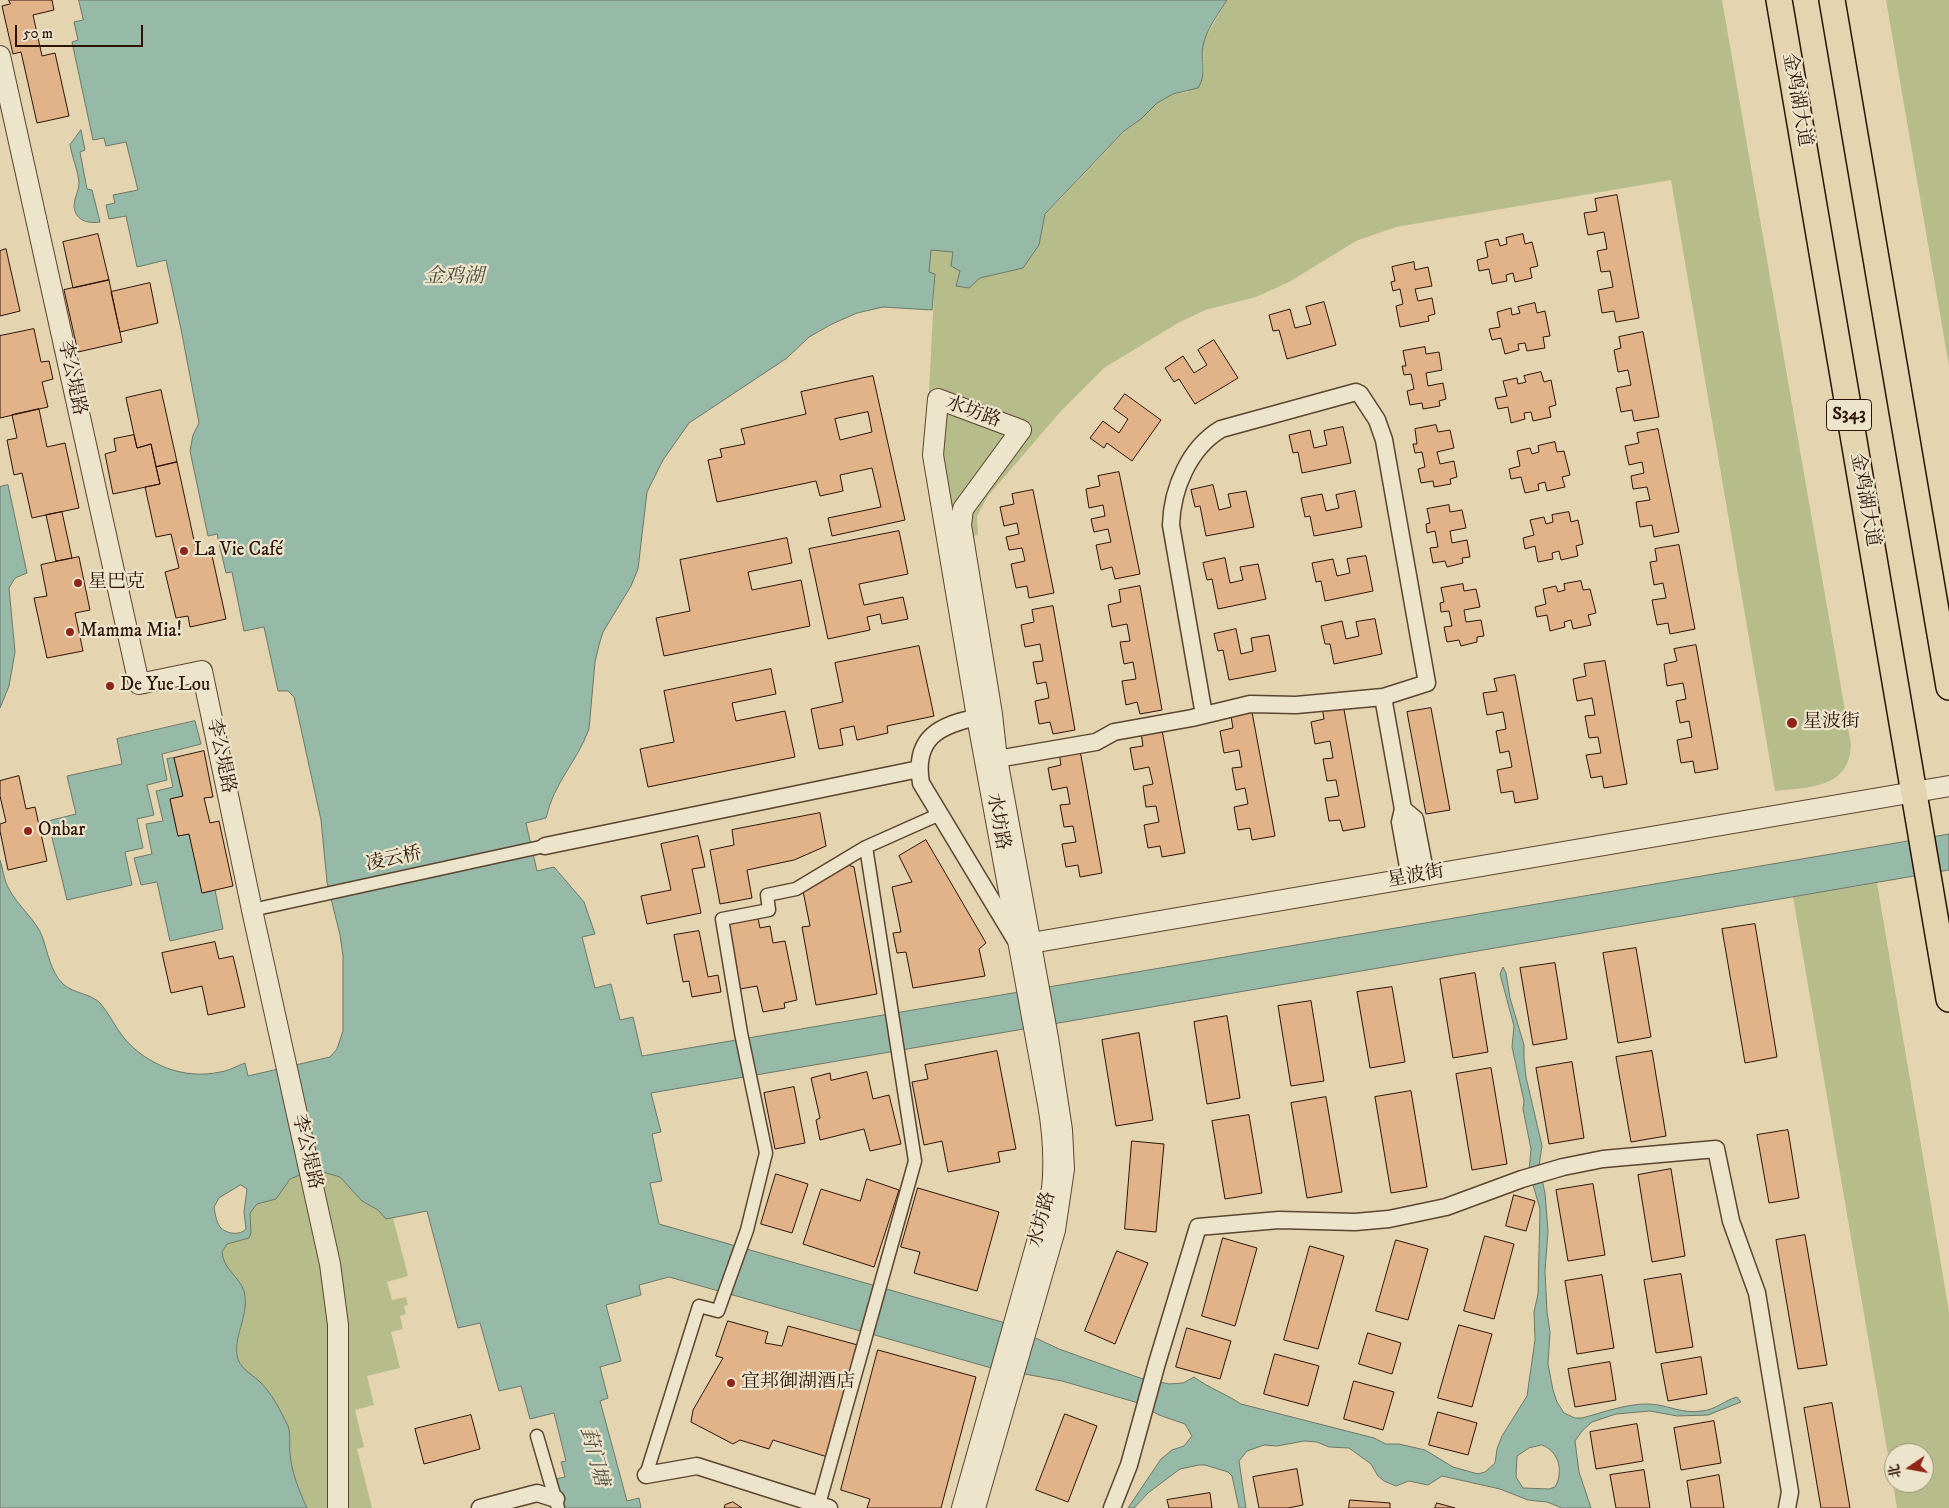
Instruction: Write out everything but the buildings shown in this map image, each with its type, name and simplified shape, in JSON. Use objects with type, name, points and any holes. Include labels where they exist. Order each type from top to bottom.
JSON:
[{"type":"main road","name":"金鸡湖大道","points":[[1779,0],[1949,999]]},
{"type":"main road","points":[[1832,0],[1949,687]]},
{"type":"street","name":"李公堤路","points":[[0,56],[139,684],[202,670],[252,910],[330,1264],[338,1325],[338,1508]]},
{"type":"street","points":[[997,759],[1096,742],[1114,732],[1204,715],[1250,704],[1296,705],[1383,697],[1427,683],[1384,440],[1377,420],[1360,394],[1356,392],[1221,429],[1201,445],[1192,456],[1184,471],[1174,502],[1171,525],[1204,715]]},
{"type":"street","name":"水坊路","points":[[962,1508],[1004,1381],[1022,1318],[1055,1230],[1064,1168],[1062,1130],[1042,1039],[984,716],[933,454],[938,399],[1021,430],[962,509],[961,525],[984,716],[997,759],[1025,944]]},
{"type":"street","points":[[1383,697],[1403,809],[1415,819],[1418,877]]},
{"type":"street","points":[[984,716],[949,724],[936,732],[925,745],[920,756],[921,783],[1025,944]]},
{"type":"street","points":[[545,846],[919,769]]},
{"type":"street","name":"星波街","points":[[1025,944],[1949,786]]},
{"type":"street","points":[[866,847],[915,1161],[865,1339],[822,1507],[698,1466],[646,1475],[699,1306],[718,1311],[746,1230],[766,1153],[741,1033],[722,919],[769,910],[767,895],[796,889],[866,847],[940,814]]},
{"type":"street","name":"凌云桥","points":[[252,910],[545,846]]},
{"type":"street","points":[[1112,1508],[1124,1480],[1198,1227],[1279,1220],[1355,1222],[1389,1219],[1446,1208],[1552,1169],[1603,1159],[1716,1149],[1731,1221],[1750,1273],[1759,1305],[1790,1492],[1786,1508]]},
{"type":"street","name":"水坊路","points":[[975,1508],[1004,1381]]},
{"type":"street","points":[[537,1436],[557,1504]]},
{"type":"street","points":[[480,1508],[537,1493],[557,1504]]},
{"type":"green space","points":[[1227,0],[1722,0],[1851,745],[1849,759],[1843,770],[1835,778],[1813,786],[1775,791],[1671,180],[1396,227],[1356,241],[1289,282],[1256,297],[1205,310],[1178,323],[1104,368],[1061,411],[988,496],[977,516],[978,535],[941,543],[926,450],[935,274],[929,272],[930,250],[953,252],[960,271],[956,286],[969,288],[980,278],[1023,268],[1039,245],[1045,215],[1125,131],[1141,119],[1157,103],[1173,94],[1188,92],[1204,72],[1203,42]]},
{"type":"green space","points":[[1886,0],[1949,0],[1949,366]]},
{"type":"green space","points":[[1877,883],[1949,1312],[1949,1508],[1897,1508],[1894,1493],[1934,1493],[1934,1443],[1886,1443],[1793,897]]},
{"type":"green space","points":[[323,1172],[340,1177],[362,1201],[378,1210],[386,1219],[393,1218],[408,1276],[387,1282],[392,1300],[406,1297],[408,1305],[404,1306],[406,1314],[400,1316],[403,1329],[391,1332],[400,1368],[367,1376],[374,1405],[355,1410],[364,1447],[357,1449],[372,1508],[307,1508],[292,1468],[288,1426],[268,1391],[244,1370],[240,1363],[237,1347],[246,1303],[245,1295],[223,1260],[222,1254],[227,1243],[249,1238],[250,1213],[257,1204],[276,1199],[290,1179],[305,1173]]},
{"type":"water","name":"金鸡湖","points":[[79,0],[1227,0],[1206,37],[1202,54],[1203,71],[1198,88],[1173,94],[1157,103],[1141,119],[1124,131],[1045,214],[1039,245],[1023,268],[980,278],[969,288],[956,286],[960,271],[951,266],[953,252],[931,250],[929,272],[935,274],[932,310],[883,307],[857,313],[832,324],[809,337],[787,358],[689,423],[663,460],[647,492],[638,569],[631,586],[603,632],[599,645],[595,662],[589,729],[554,794],[546,818],[526,823],[537,871],[554,867],[584,902],[595,934],[582,937],[595,988],[611,984],[620,1020],[633,1017],[642,1056],[1949,834],[1949,870],[651,1093],[661,1132],[652,1134],[662,1181],[650,1183],[659,1224],[1002,1322],[1059,1349],[1140,1378],[1169,1384],[1183,1383],[1194,1377],[1241,1404],[1374,1438],[1386,1444],[1399,1444],[1425,1450],[1453,1467],[1478,1474],[1485,1472],[1495,1463],[1497,1449],[1502,1436],[1527,1396],[1535,1340],[1534,1312],[1538,1294],[1540,1209],[1529,1171],[1531,1149],[1523,1109],[1524,1101],[1512,1047],[1514,1026],[1500,974],[1503,967],[1524,1045],[1526,1077],[1542,1146],[1539,1166],[1545,1193],[1548,1231],[1545,1271],[1550,1332],[1548,1364],[1557,1402],[1564,1413],[1575,1418],[1582,1418],[1641,1404],[1695,1412],[1711,1409],[1737,1397],[1741,1402],[1708,1415],[1677,1416],[1650,1411],[1616,1414],[1592,1422],[1575,1441],[1579,1472],[1591,1508],[1562,1508],[1547,1502],[1528,1500],[1500,1489],[1442,1476],[1428,1485],[1409,1481],[1396,1486],[1384,1481],[1378,1476],[1371,1464],[1349,1448],[1329,1447],[1317,1442],[1304,1441],[1277,1446],[1264,1445],[1247,1451],[1239,1461],[1246,1508],[1239,1508],[1232,1476],[1228,1472],[1199,1465],[1180,1469],[1148,1493],[1134,1508],[1128,1508],[1161,1459],[1172,1450],[1184,1446],[1192,1436],[1185,1424],[1159,1415],[1135,1402],[1062,1381],[988,1367],[669,1277],[639,1285],[641,1295],[606,1305],[621,1361],[600,1367],[608,1398],[600,1401],[627,1501],[639,1498],[641,1508],[563,1508],[555,1479],[565,1477],[561,1462],[566,1461],[554,1413],[530,1419],[521,1386],[499,1391],[480,1323],[458,1328],[427,1211],[386,1219],[378,1210],[362,1201],[340,1177],[323,1172],[305,1173],[290,1179],[276,1199],[257,1204],[250,1213],[251,1233],[249,1238],[227,1244],[222,1252],[225,1263],[244,1291],[245,1308],[238,1339],[238,1360],[242,1367],[268,1391],[288,1426],[292,1468],[307,1508],[0,1508],[0,860],[7,886],[39,930],[52,967],[59,979],[72,990],[92,997],[100,1003],[133,1048],[155,1063],[180,1072],[206,1074],[226,1071],[245,1063],[248,1076],[330,1057],[337,1049],[343,1031],[343,956],[340,935],[327,882],[321,820],[294,697],[288,691],[278,691],[264,627],[244,631],[232,572],[226,573],[217,534],[208,536],[190,451],[193,435],[199,423],[166,260],[137,267],[126,216],[109,219],[106,205],[115,203],[113,195],[138,190],[126,142],[106,146],[104,138],[93,140],[72,42],[78,40],[74,22],[83,20]],"holes":[[[241,1185],[247,1189],[244,1212],[246,1229],[240,1233],[229,1233],[220,1227],[214,1207],[219,1198]],[[1542,1445],[1548,1448],[1556,1457],[1559,1469],[1558,1481],[1555,1487],[1549,1489],[1523,1488],[1516,1477],[1517,1456],[1529,1448]]]},
{"type":"water","points":[[81,130],[85,150],[80,152],[87,189],[92,190],[100,222],[86,222],[79,218],[75,211],[74,203],[79,183],[70,145]]},
{"type":"water","points":[[8,485],[27,573],[15,578],[9,588],[15,652],[9,686],[0,708],[0,487]]},
{"type":"water","points":[[195,721],[201,744],[162,754],[167,780],[147,785],[154,815],[137,819],[143,848],[125,852],[132,885],[67,900],[48,821],[76,814],[67,776],[122,764],[117,739]]},
{"type":"water","points":[[174,758],[183,796],[170,800],[178,836],[189,834],[203,893],[215,890],[223,929],[170,941],[157,882],[141,885],[134,858],[152,854],[146,824],[163,821],[156,791],[173,787],[167,759]]},
{"type":"place","name":"La Vie Café","points":[[184,551]]},
{"type":"place","name":"星巴克","points":[[78,583]]},
{"type":"place","name":"Mamma Mia!","points":[[70,632]]},
{"type":"place","name":"De Yue Lou","points":[[110,686]]},
{"type":"place","name":"星波街","points":[[1792,723]]},
{"type":"place","name":"Onbar","points":[[28,831]]},
{"type":"place","name":"宜邦御湖酒店","points":[[731,1383]]},
{"type":"water label","name":"葑门塘","points":[[593,1457]]}]
